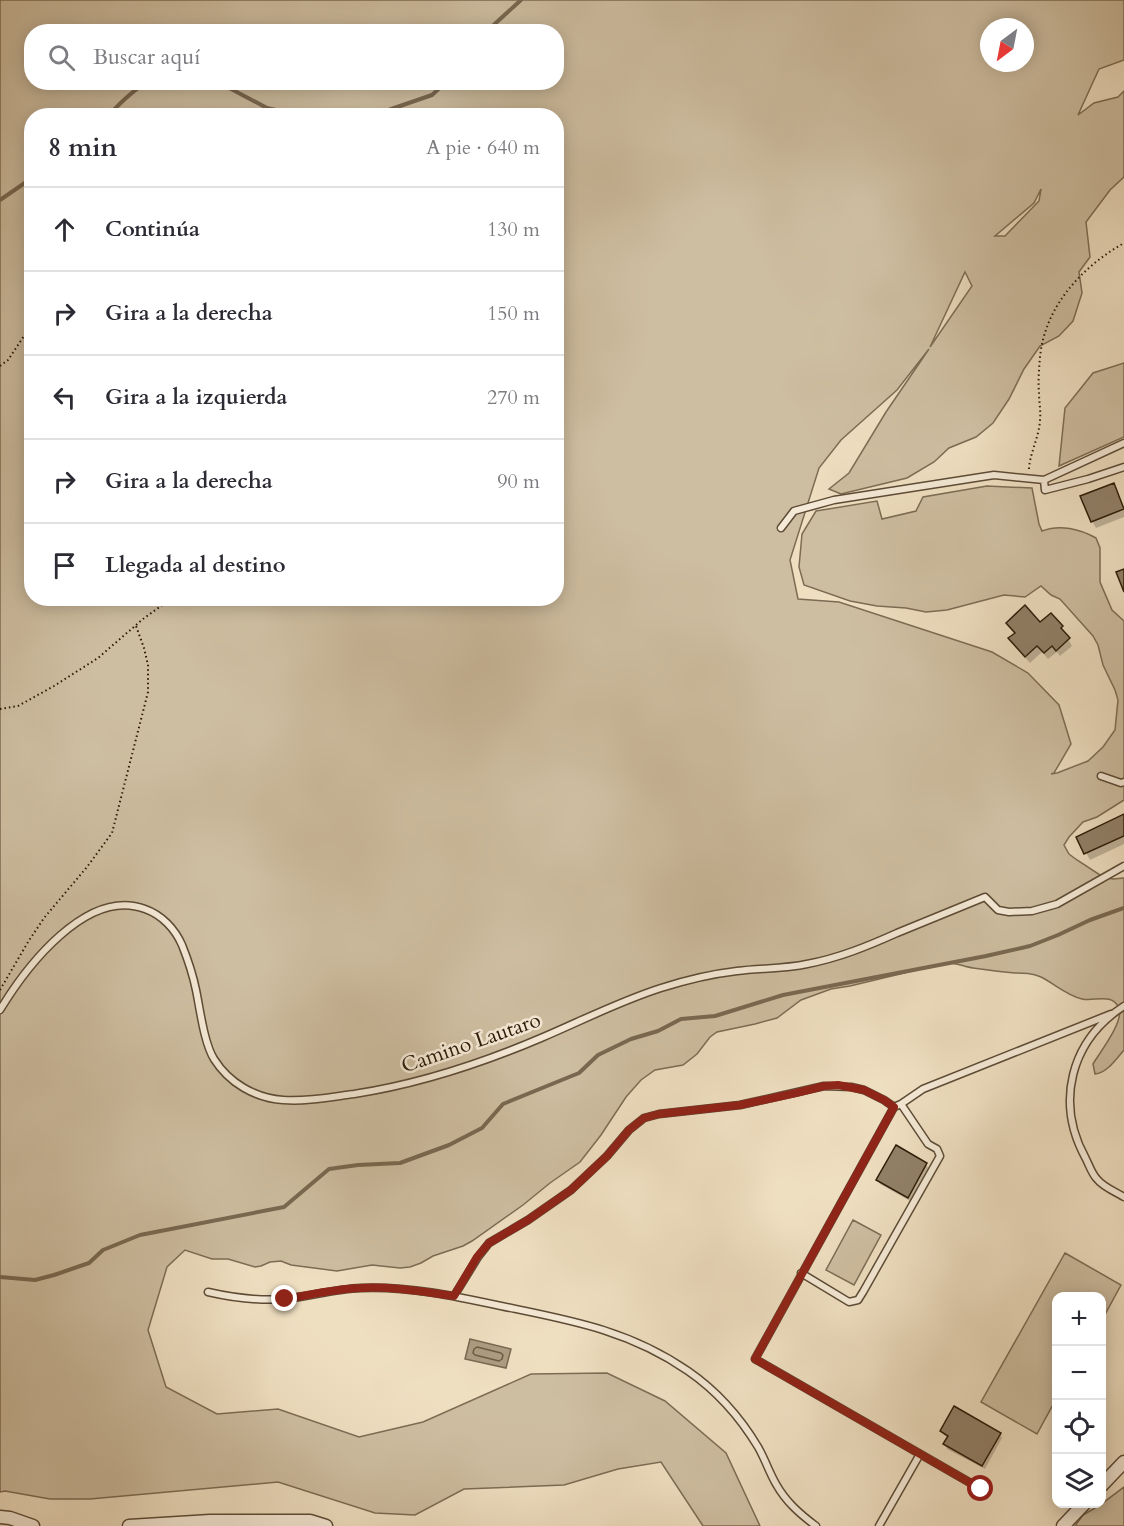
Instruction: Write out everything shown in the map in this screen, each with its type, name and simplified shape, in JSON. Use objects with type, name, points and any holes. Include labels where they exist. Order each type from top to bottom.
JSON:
[{"type":"street","points":[[1106,1480],[1124,1462]]},
{"type":"street","points":[[1064,1526],[1080,1508]]},
{"type":"street","points":[[0,1517],[33,1526]]},
{"type":"street","points":[[129,1526],[310,1521],[326,1526]]},
{"type":"lane","points":[[781,528],[794,511],[834,500],[994,475],[1044,480],[1124,443]]},
{"type":"lane","points":[[1044,480],[1045,490],[1124,467]]},
{"type":"lane","points":[[1101,776],[1124,782]]},
{"type":"lane","name":"Camino Lautaro","points":[[0,1010],[28,969],[75,924],[103,908],[123,905],[142,908],[167,923],[178,938],[190,966],[211,1056],[228,1076],[250,1091],[270,1098],[292,1100],[337,1096],[405,1084],[471,1065],[539,1039],[627,1000],[690,980],[739,970],[782,969],[848,953],[985,897],[998,910],[1009,912],[1032,911],[1057,904],[1124,866]]},
{"type":"lane","points":[[981,1489],[755,1359],[801,1273],[897,1106],[923,1089],[1111,1014],[1124,1006]]},
{"type":"lane","points":[[1111,1014],[1091,1035],[1077,1060],[1071,1082],[1069,1103],[1073,1132],[1078,1146],[1097,1180],[1124,1197]]},
{"type":"lane","points":[[454,1296],[477,1257],[489,1243],[528,1220],[571,1190],[607,1156],[629,1130],[644,1118],[659,1114],[740,1105],[824,1086],[844,1086],[864,1090],[897,1106],[928,1144],[937,1149],[940,1156],[858,1300],[849,1302],[801,1273]]},
{"type":"lane","points":[[208,1292],[266,1300],[363,1288],[454,1296],[596,1327],[638,1342],[701,1380],[726,1404],[747,1430],[783,1496],[801,1515],[816,1526]]},
{"type":"lane","points":[[879,1526],[920,1454]]},
{"type":"path","points":[[1031,479],[1030,460],[1040,420],[1038,395],[1040,354],[1048,324],[1064,296],[1075,283],[1100,259],[1124,243]]},
{"type":"path","points":[[0,366],[8,360],[24,336]]},
{"type":"path","points":[[0,709],[18,706],[98,658],[162,606]]},
{"type":"path","points":[[0,990],[44,918],[112,833],[148,692],[148,665],[136,626]]},
{"type":"shaded area","points":[[0,0],[1124,0],[1124,60],[1099,69],[1078,115],[1094,103],[1118,97],[1124,91],[1124,177],[1110,190],[1086,222],[1090,257],[1079,272],[1082,293],[1073,321],[1059,336],[1040,346],[993,423],[976,437],[949,448],[934,462],[907,478],[841,494],[829,489],[849,473],[886,412],[929,349],[897,390],[841,440],[819,468],[790,560],[798,599],[839,602],[992,652],[1028,673],[1059,705],[1071,744],[1054,773],[1051,774],[1057,773],[1088,761],[1103,747],[1115,730],[1118,700],[1093,636],[1060,599],[1041,586],[1025,597],[1004,595],[947,610],[926,612],[850,601],[804,585],[799,567],[802,534],[816,511],[877,501],[882,519],[916,511],[923,497],[987,486],[1032,488],[1042,531],[1070,528],[1096,538],[1100,548],[1100,582],[1112,610],[1124,621],[1124,800],[1097,817],[1083,822],[1064,845],[1069,854],[1103,877],[1124,878],[1124,1050],[1107,1068],[1095,1074],[1093,1064],[1118,1021],[1120,1014],[1116,1003],[1107,999],[1087,1000],[1076,997],[1041,977],[1031,974],[946,963],[831,989],[801,1000],[777,1018],[717,1032],[710,1037],[697,1054],[683,1065],[655,1070],[641,1080],[626,1097],[580,1162],[463,1246],[410,1267],[400,1268],[372,1265],[337,1271],[291,1265],[281,1261],[255,1267],[228,1259],[212,1259],[185,1250],[167,1267],[148,1330],[166,1387],[217,1414],[278,1409],[359,1437],[423,1422],[531,1374],[607,1373],[665,1401],[726,1453],[760,1526],[703,1526],[661,1462],[618,1469],[564,1485],[464,1489],[415,1515],[375,1513],[278,1482],[90,1499],[50,1499],[0,1492]],"holes":[[[1041,189],[1039,201],[1005,236],[995,236],[1034,203]],[[965,272],[972,286],[930,347]]]},
{"type":"shaded area","points":[[1124,363],[1124,437],[1059,466],[1065,408],[1093,373]]},
{"type":"shaded area","points":[[853,1220],[881,1235],[854,1285],[826,1270]]},
{"type":"shaded area","points":[[1065,1253],[1121,1285],[1106,1313],[1106,1292],[1052,1292],[1052,1406],[1037,1434],[981,1402]]},
{"type":"shaded area","points":[[1124,1487],[1124,1526],[1075,1526],[1083,1515],[1095,1508],[1106,1508],[1106,1500]]},
{"type":"water","points":[[470,1339],[511,1349],[506,1368],[465,1359]]},
{"type":"building","points":[[1114,483],[1124,509],[1091,522],[1080,496]]},
{"type":"building","points":[[1124,569],[1124,592],[1116,572]]},
{"type":"building","points":[[1025,605],[1040,622],[1051,613],[1070,638],[1056,651],[1052,646],[1044,653],[1037,646],[1025,657],[1008,638],[1015,633],[1006,623]]},
{"type":"building","points":[[1124,814],[1124,836],[1084,854],[1076,837]]},
{"type":"building","points":[[896,1145],[927,1163],[908,1198],[876,1180]]},
{"type":"building","points":[[954,1406],[1001,1433],[982,1466],[943,1444],[948,1436],[940,1431]]},
{"type":"waterway","points":[[495,24],[521,0]]},
{"type":"waterway","points":[[116,108],[135,90]]},
{"type":"waterway","points":[[233,90],[267,108]]},
{"type":"waterway","points":[[394,108],[432,95],[437,90]]},
{"type":"waterway","points":[[0,200],[24,184]]},
{"type":"waterway","points":[[0,1277],[35,1280],[54,1275],[89,1263],[103,1250],[140,1235],[284,1207],[329,1169],[400,1163],[449,1145],[482,1128],[503,1104],[579,1073],[598,1055],[631,1039],[658,1031],[681,1019],[715,1016],[783,995],[1030,946],[1124,908]]},
{"type":"route","points":[[285,1299],[342,1289],[363,1288],[454,1296],[477,1257],[489,1243],[550,1206],[571,1190],[607,1156],[629,1130],[644,1118],[659,1114],[740,1105],[824,1086],[838,1085],[864,1090],[894,1107],[755,1359],[981,1489]]}]
